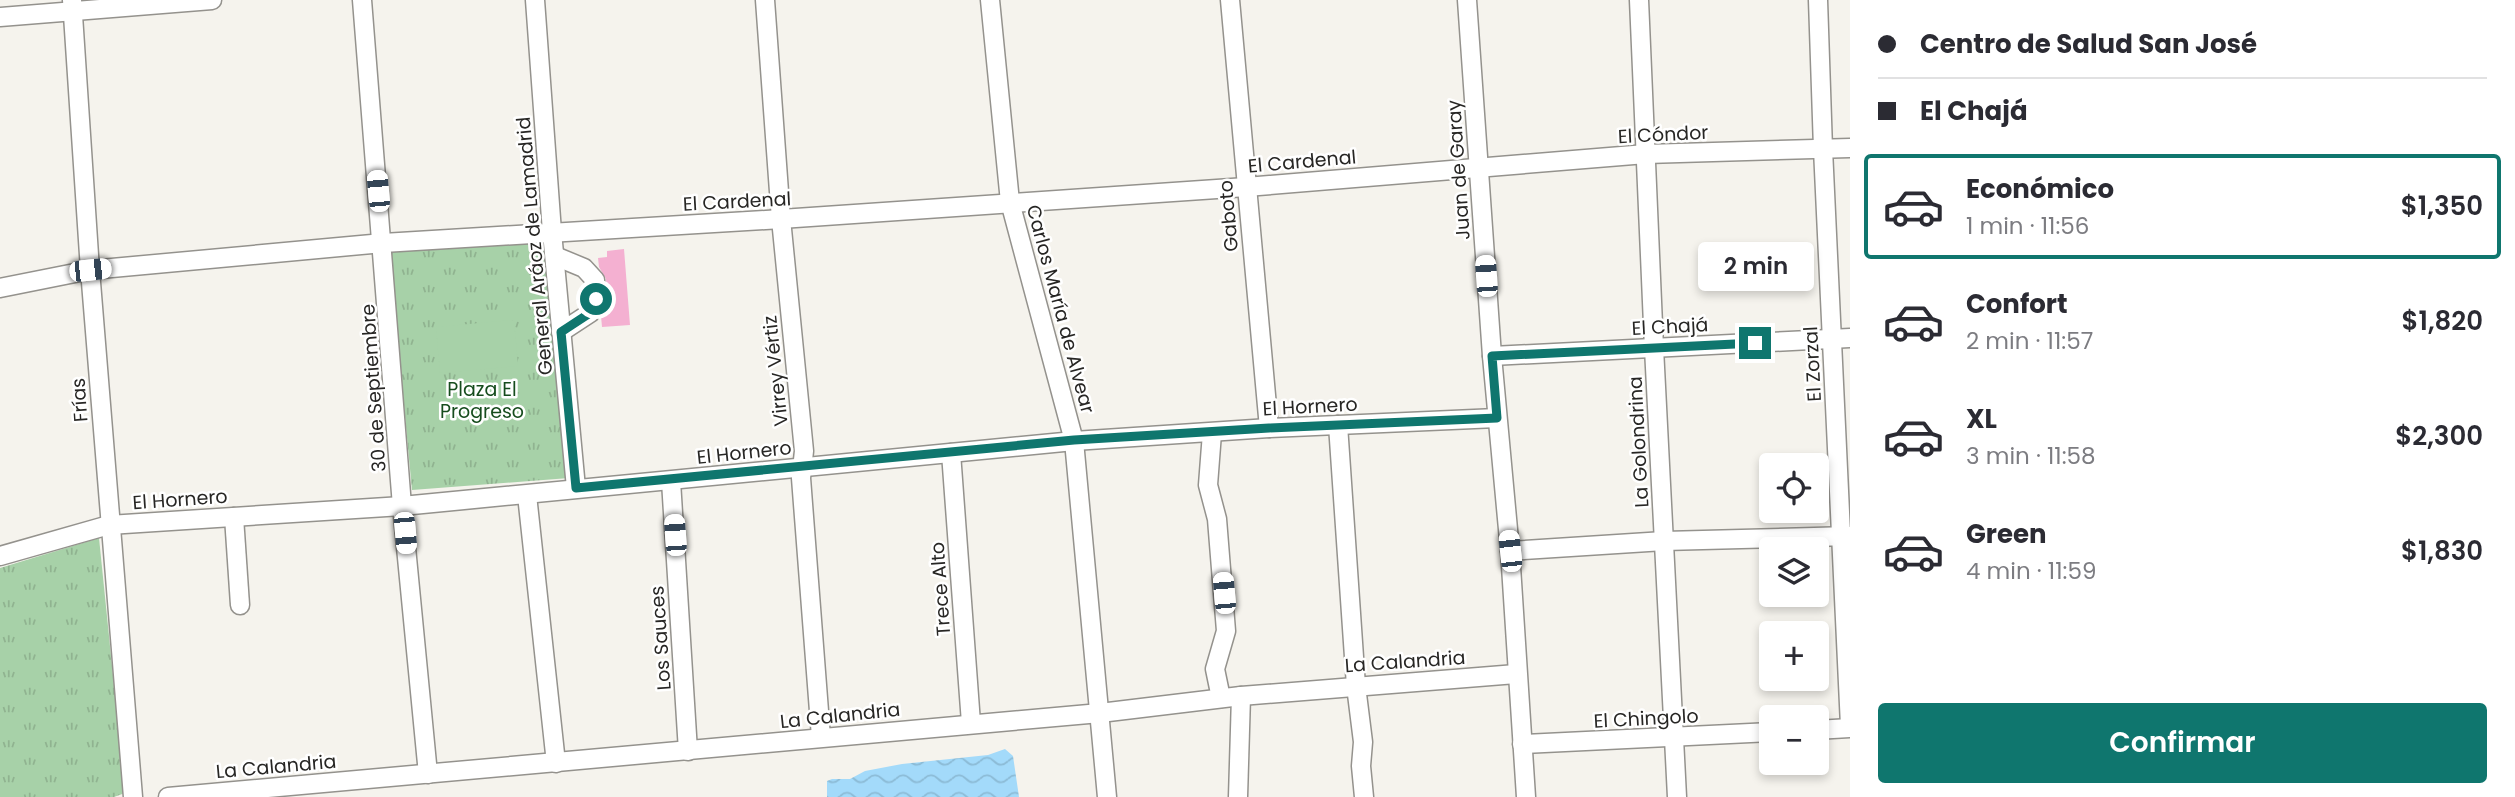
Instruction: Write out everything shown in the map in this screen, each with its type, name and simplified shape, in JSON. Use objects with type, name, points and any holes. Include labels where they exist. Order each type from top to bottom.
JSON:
[{"type":"street","points":[[0,17],[73,5],[212,0]]},
{"type":"street","name":"30 de Septiembre","points":[[362,0],[402,506],[428,774]]},
{"type":"street","name":"General Aráoz de Lamadrid","points":[[536,0],[552,232],[576,488]]},
{"type":"street","name":"Virrey Vértiz","points":[[765,0],[781,219],[804,451],[801,478],[821,737]]},
{"type":"street","name":"Carlos María de Alvear","points":[[990,0],[1010,202],[1074,440],[1107,797]]},
{"type":"street","name":"Gaboto","points":[[1230,0],[1269,428]]},
{"type":"street","name":"Juan de Garay","points":[[1467,0],[1492,356],[1510,551],[1526,797]]},
{"type":"street","name":"La Golondrina","points":[[1639,0],[1677,797]]},
{"type":"street","name":"El Zorzal","points":[[1818,0],[1831,340],[1846,536],[1850,727]]},
{"type":"street","name":"Frías","points":[[73,5],[109,524],[133,797]]},
{"type":"street","name":"El Cóndor","points":[[1479,168],[1646,154],[1850,148]]},
{"type":"street","name":"El Cardenal","points":[[0,288],[90,270],[383,243],[781,219],[1479,168]]},
{"type":"street","points":[[555,256],[584,268],[595,279],[596,299],[590,313],[561,332]]},
{"type":"street","name":"El Chajá","points":[[1492,356],[1850,338]]},
{"type":"street","name":"El Hornero","points":[[0,556],[109,524],[402,506],[1074,440],[1497,418]]},
{"type":"street","points":[[1338,425],[1356,686],[1363,742],[1361,766],[1364,797]]},
{"type":"street","points":[[1212,433],[1208,485],[1217,519],[1226,631],[1215,669],[1221,698]]},
{"type":"street","name":"Trece Alto","points":[[951,453],[971,723]]},
{"type":"street","name":"Los Sauces","points":[[671,481],[688,751]]},
{"type":"street","points":[[527,495],[556,764]]},
{"type":"street","points":[[234,517],[240,605]]},
{"type":"street","points":[[1510,551],[1664,541],[1846,536]]},
{"type":"street","name":"La Calandria","points":[[167,797],[1100,713],[1241,696],[1517,674]]},
{"type":"street","points":[[1238,797],[1241,696]]},
{"type":"street","points":[[1829,729],[1850,727]]},
{"type":"street","name":"El Chingolo","points":[[1522,744],[1759,733]]},
{"type":"green space","name":"Plaza El Progreso","points":[[543,242],[569,478],[412,490],[389,247]]},
{"type":"green space","points":[[514,320],[518,366],[440,373],[436,327]]},
{"type":"green space","points":[[99,538],[125,793],[114,797],[0,797],[0,568]]},
{"type":"water","points":[[1005,749],[1013,756],[1019,797],[827,797],[827,781],[832,779],[850,779],[865,771],[902,764],[988,755]]},
{"type":"building","points":[[624,249],[630,325],[602,327],[601,316],[607,299],[606,279],[599,267],[598,258],[607,257],[607,251]]},
{"type":"route","points":[[596,299],[590,313],[561,332],[576,488],[671,481],[1074,440],[1497,418],[1492,356],[1755,343]]}]
